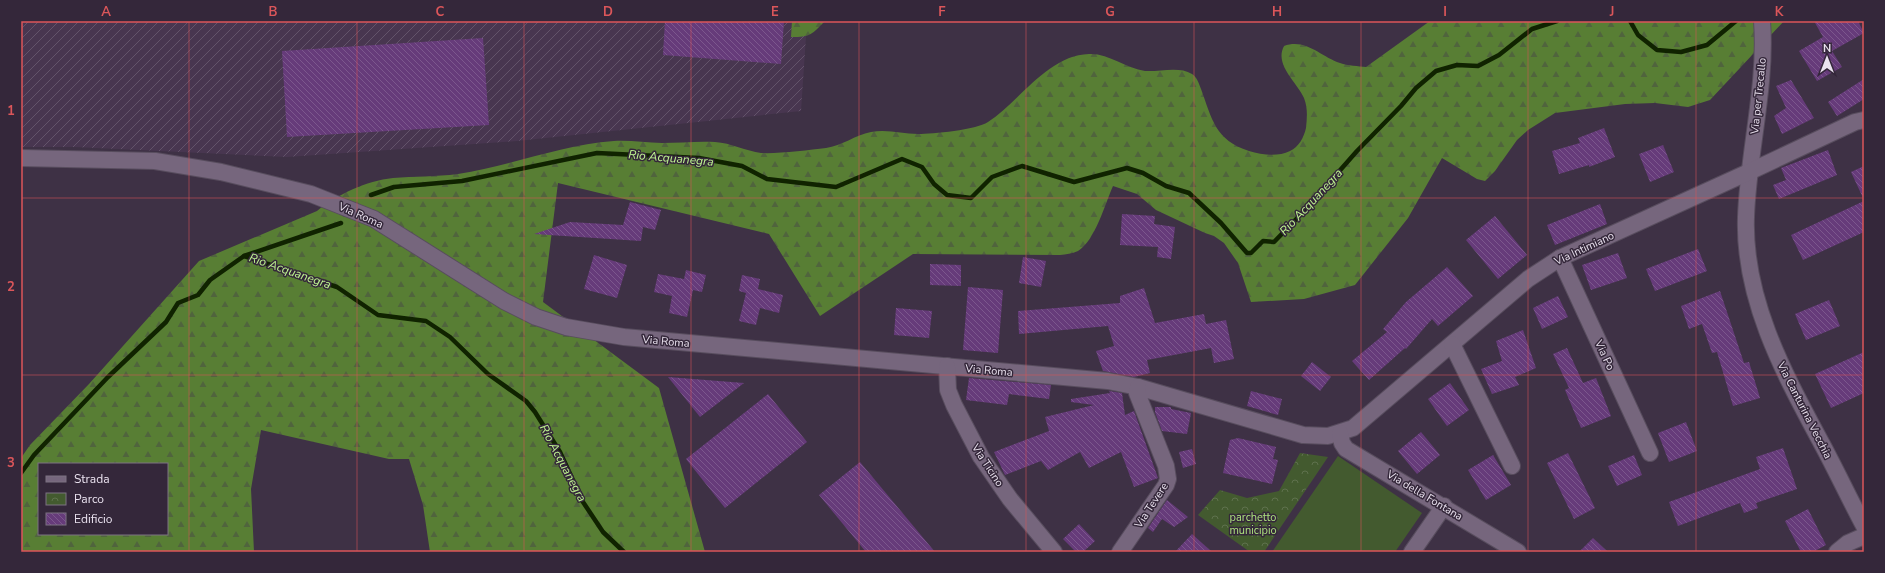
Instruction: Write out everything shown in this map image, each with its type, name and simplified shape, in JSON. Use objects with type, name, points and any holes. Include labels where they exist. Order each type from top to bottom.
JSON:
[{"type":"street","name":"Via per Trecallo","points":[[1751,171],[1762,63],[1762,21]]},
{"type":"street","name":"Via Intimiano","points":[[1340,433],[1353,428],[1528,279],[1560,258],[1855,122],[1864,120]]},
{"type":"street","name":"Via Roma","points":[[21,158],[155,161],[221,172],[311,194],[374,219],[504,301],[536,317],[566,327],[624,337],[1108,381],[1138,387],[1303,435],[1328,436],[1340,433]]},
{"type":"street","name":"Via Canturina Vecchia","points":[[1751,171],[1746,216],[1746,248],[1751,275],[1763,321],[1796,398],[1823,446],[1864,526]]},
{"type":"street","name":"Via Po","points":[[1560,258],[1650,453]]},
{"type":"street","points":[[1452,344],[1512,466]]},
{"type":"street","name":"Via Ticino","points":[[947,366],[948,390],[954,405],[981,456],[1010,499],[1054,552]]},
{"type":"street","name":"Via Tevere","points":[[1120,552],[1166,485],[1168,479],[1166,466],[1137,393],[1138,387]]},
{"type":"street","name":"Via della Fontana","points":[[1340,433],[1342,443],[1346,449],[1444,506],[1518,552]]},
{"type":"street","points":[[1412,552],[1444,506]]},
{"type":"street","points":[[1838,552],[1848,543],[1864,536]]},
{"type":"shaded area","points":[[21,21],[807,21],[801,111],[517,141],[287,157],[75,147],[21,147]]},
{"type":"green space","points":[[792,21],[825,21],[807,36],[791,37]]},
{"type":"green space","points":[[1430,21],[1784,21],[1710,100],[1688,107],[1655,103],[1625,104],[1555,113],[1528,130],[1517,140],[1495,171],[1485,181],[1477,179],[1442,158],[1408,218],[1355,285],[1304,299],[1251,302],[1238,263],[1224,243],[1214,236],[1156,210],[1137,194],[1113,186],[1090,239],[1078,251],[1060,255],[913,254],[820,316],[769,234],[558,183],[543,302],[659,388],[705,552],[430,552],[423,505],[409,459],[389,459],[261,430],[251,489],[254,552],[21,552],[21,458],[30,445],[89,384],[199,261],[317,211],[334,199],[363,185],[393,178],[458,174],[497,166],[555,151],[594,143],[614,141],[662,143],[715,142],[755,152],[776,153],[832,147],[859,135],[871,132],[883,131],[925,134],[965,129],[988,122],[1047,71],[1060,62],[1074,56],[1089,54],[1096,54],[1110,58],[1145,71],[1181,70],[1192,74],[1199,83],[1208,110],[1216,127],[1229,141],[1249,151],[1270,155],[1280,154],[1293,149],[1301,141],[1306,128],[1307,117],[1304,98],[1284,67],[1282,53],[1284,46],[1299,44],[1306,46],[1333,60],[1350,65],[1366,67]]},
{"type":"green space","name":"parchetto municipio","points":[[1300,453],[1328,457],[1264,552],[1250,552],[1198,515],[1220,490],[1247,498],[1279,491]]},
{"type":"green space","points":[[1338,456],[1422,513],[1395,552],[1272,552]]},
{"type":"building","points":[[665,21],[784,21],[781,64],[663,55]]},
{"type":"building","points":[[1814,21],[1858,21],[1864,33],[1832,51],[1842,67],[1817,81],[1799,51],[1823,37]]},
{"type":"building","points":[[483,38],[489,125],[287,137],[282,51]]},
{"type":"building","points":[[1864,79],[1864,99],[1837,116],[1828,102]]},
{"type":"building","points":[[1791,80],[1814,118],[1782,134],[1774,116],[1786,108],[1776,86]]},
{"type":"building","points":[[1604,128],[1615,157],[1589,167],[1589,165],[1559,174],[1552,151],[1580,143],[1578,138]]},
{"type":"building","points":[[1663,145],[1674,172],[1650,182],[1639,154]]},
{"type":"building","points":[[1828,150],[1837,175],[1779,199],[1773,185],[1786,180],[1781,168]]},
{"type":"building","points":[[1864,166],[1864,200],[1851,172]]},
{"type":"building","points":[[1864,201],[1864,232],[1803,260],[1791,235]]},
{"type":"building","points":[[630,202],[661,210],[655,230],[643,227],[641,241],[534,234],[570,222],[623,225]]},
{"type":"building","points":[[1600,204],[1607,224],[1555,245],[1547,225]]},
{"type":"building","points":[[1122,214],[1155,216],[1154,224],[1175,227],[1171,259],[1157,257],[1158,247],[1120,245]]},
{"type":"building","points":[[1495,216],[1527,255],[1498,279],[1466,240]]},
{"type":"building","points":[[1698,249],[1707,271],[1655,291],[1646,269]]},
{"type":"building","points":[[1618,253],[1627,278],[1591,290],[1582,265]]},
{"type":"building","points":[[594,255],[627,265],[617,298],[584,289]]},
{"type":"building","points":[[1023,257],[1046,261],[1041,287],[1019,283]]},
{"type":"building","points":[[930,264],[961,265],[961,286],[930,285]]},
{"type":"building","points":[[1447,267],[1473,296],[1438,326],[1432,319],[1406,349],[1405,348],[1369,380],[1352,361],[1387,332],[1383,329],[1406,302]]},
{"type":"building","points":[[686,270],[706,275],[702,292],[693,290],[687,317],[669,313],[672,296],[654,292],[658,274],[684,279]]},
{"type":"building","points":[[742,275],[760,279],[758,289],[783,295],[779,313],[760,308],[756,325],[739,321],[746,293],[739,291]]},
{"type":"building","points":[[968,287],[1003,290],[998,353],[963,350]]},
{"type":"building","points":[[1144,288],[1155,323],[1204,314],[1206,324],[1226,320],[1234,359],[1214,363],[1211,348],[1147,360],[1150,373],[1134,377],[1103,371],[1096,351],[1114,346],[1108,326],[1019,334],[1018,311],[1120,303],[1120,296]]},
{"type":"building","points":[[1720,291],[1744,363],[1749,362],[1760,398],[1733,406],[1717,352],[1712,353],[1702,324],[1689,329],[1681,306]]},
{"type":"building","points":[[1558,296],[1568,317],[1542,329],[1533,308]]},
{"type":"building","points":[[1829,300],[1840,326],[1806,340],[1795,314]]},
{"type":"building","points":[[896,308],[932,311],[929,338],[894,335]]},
{"type":"building","points":[[1523,330],[1536,368],[1515,377],[1519,385],[1492,394],[1481,369],[1502,361],[1496,341]]},
{"type":"building","points":[[1567,348],[1583,383],[1596,378],[1611,416],[1581,428],[1565,390],[1569,388],[1553,354]]},
{"type":"building","points":[[1864,352],[1864,393],[1831,408],[1815,374]]},
{"type":"building","points":[[1312,362],[1331,377],[1320,391],[1301,376]]},
{"type":"building","points":[[668,377],[744,383],[700,417]]},
{"type":"building","points":[[969,378],[1051,385],[1049,399],[1009,394],[1007,405],[966,400]]},
{"type":"building","points":[[1450,383],[1469,410],[1447,426],[1428,399]]},
{"type":"building","points":[[1109,391],[1122,393],[1125,415],[1134,411],[1158,478],[1134,487],[1121,452],[1089,468],[1080,452],[1048,470],[1041,461],[1005,475],[994,452],[1049,431],[1045,417],[1094,405],[1071,402],[1071,399],[1110,393]]},
{"type":"building","points":[[1251,391],[1282,399],[1278,415],[1247,406]]},
{"type":"building","points":[[768,394],[807,442],[725,508],[686,459]]},
{"type":"building","points":[[1155,407],[1171,407],[1171,409],[1191,413],[1187,434],[1162,431],[1155,412]]},
{"type":"building","points":[[1686,422],[1697,451],[1669,462],[1658,433]]},
{"type":"building","points":[[1421,432],[1440,455],[1417,474],[1398,451]]},
{"type":"building","points":[[1238,438],[1276,447],[1273,459],[1278,460],[1272,484],[1223,473],[1230,440]]},
{"type":"building","points":[[1783,448],[1797,489],[1756,503],[1758,508],[1744,513],[1740,503],[1678,526],[1669,502],[1760,469],[1756,457]]},
{"type":"building","points":[[1192,449],[1196,464],[1183,468],[1179,452]]},
{"type":"building","points":[[1568,453],[1595,508],[1574,519],[1547,463]]},
{"type":"building","points":[[1493,455],[1511,485],[1486,500],[1468,470]]},
{"type":"building","points":[[1634,455],[1642,475],[1617,486],[1608,466]]},
{"type":"building","points":[[860,462],[935,552],[866,552],[819,495]]},
{"type":"building","points":[[1167,500],[1188,517],[1174,527],[1162,519],[1153,532],[1148,528]]},
{"type":"building","points":[[1808,509],[1826,545],[1813,552],[1801,552],[1785,521]]},
{"type":"building","points":[[1079,524],[1095,541],[1083,552],[1076,552],[1063,539]]},
{"type":"building","points":[[1192,534],[1212,552],[1175,552]]},
{"type":"building","points":[[1593,538],[1608,552],[1579,552]]},
{"type":"waterway","name":"Rio Acquanegra","points":[[371,195],[394,187],[462,181],[597,153],[699,158],[742,166],[767,179],[836,187],[902,159],[922,167],[934,184],[947,195],[971,198],[992,177],[1022,166],[1074,182],[1127,168],[1143,173],[1166,186],[1189,193],[1221,223],[1247,253],[1251,253],[1263,241],[1274,242],[1416,88],[1436,71],[1457,65],[1478,66],[1499,55],[1532,29],[1557,21]]},
{"type":"waterway","name":"Rio Acquanegra","points":[[1630,21],[1638,35],[1657,50],[1681,52],[1707,45],[1736,21]]},
{"type":"waterway","name":"Rio Acquanegra","points":[[21,473],[34,455],[108,377],[166,322],[178,303],[198,295],[210,280],[244,256],[341,223]]},
{"type":"waterway","name":"Rio Acquanegra","points":[[244,256],[337,287],[378,315],[426,321],[450,337],[488,374],[526,401],[535,412],[560,452],[583,502],[603,532],[624,552]]}]
